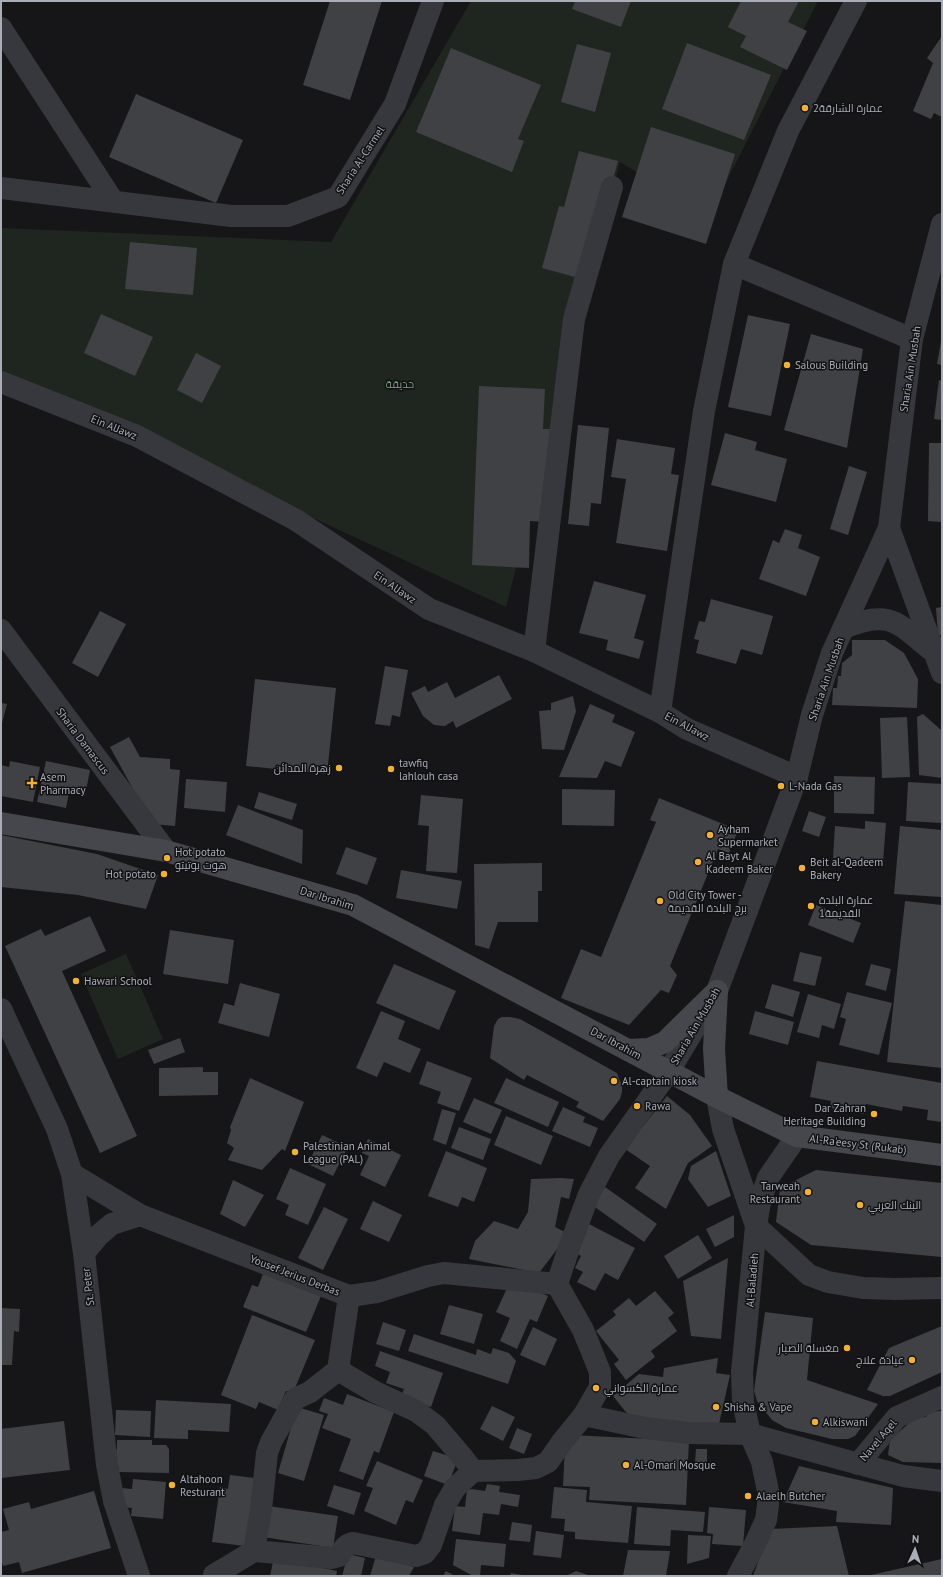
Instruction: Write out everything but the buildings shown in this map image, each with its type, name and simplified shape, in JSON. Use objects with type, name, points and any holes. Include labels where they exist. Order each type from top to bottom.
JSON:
[{"type":"main road","name":"Dar Ibrahim","points":[[1,823],[166,851],[354,905],[669,1071]]},
{"type":"main road","points":[[628,1050],[649,1048],[665,1042],[717,991]]},
{"type":"main road","points":[[717,991],[714,1049],[717,1098]]},
{"type":"main road","name":"Al-Ra'eesy St (Rukab)","points":[[669,1071],[717,1098],[797,1136],[942,1155]]},
{"type":"street","name":"Sharia Al-Carmel","points":[[1,188],[231,216],[288,216],[338,197],[395,104],[433,1]]},
{"type":"street","points":[[660,712],[704,411],[734,264],[788,131],[856,1]]},
{"type":"street","points":[[1,28],[113,201]]},
{"type":"street","points":[[534,651],[574,319],[612,187]]},
{"type":"street","name":"Sharia Ain Musbah","points":[[557,1284],[568,1248],[589,1194],[608,1156],[669,1071],[717,991],[798,776],[812,715],[832,653],[889,528],[912,339],[942,224]]},
{"type":"street","points":[[734,264],[912,339]]},
{"type":"street","name":"Ein AlJawz","points":[[1,382],[137,436],[296,520],[429,609],[534,651],[660,712],[687,729],[798,776]]},
{"type":"street","points":[[889,528],[942,673]]},
{"type":"street","points":[[844,628],[862,620],[885,619],[896,622],[934,652]]},
{"type":"street","name":"Sharia Damascus","points":[[1,630],[166,851]]},
{"type":"street","name":"St. Peter","points":[[1,1009],[57,1130],[72,1174],[84,1253],[108,1465],[114,1501],[139,1576]]},
{"type":"street","points":[[717,1098],[723,1129],[756,1226],[809,1275],[828,1282],[863,1288],[942,1288]]},
{"type":"street","name":"Al-Baladieh","points":[[738,1576],[766,1520],[768,1505],[768,1491],[762,1462],[750,1434],[743,1402],[742,1372],[756,1226],[760,1202],[768,1178],[797,1136]]},
{"type":"street","name":"Yousef Jerius Derbas","points":[[72,1174],[140,1215],[349,1296],[376,1292],[428,1276],[444,1273],[557,1284]]},
{"type":"street","points":[[84,1253],[99,1234],[112,1224],[140,1215]]},
{"type":"street","points":[[214,1575],[254,1551],[332,1558],[339,1556],[348,1544],[353,1544],[416,1556],[425,1553],[431,1545],[445,1505],[455,1488],[473,1471],[536,1468],[548,1462],[584,1415],[600,1387],[600,1372],[583,1330],[557,1284]]},
{"type":"street","points":[[254,1551],[261,1509],[267,1453],[271,1442],[295,1399],[310,1392],[338,1370],[349,1296]]},
{"type":"street","points":[[338,1370],[375,1392],[416,1411],[435,1425],[473,1471]]},
{"type":"street","name":"Navel Aqel","points":[[858,1464],[897,1417],[942,1398]]},
{"type":"street","points":[[584,1415],[645,1428],[689,1433],[750,1434],[902,1476],[942,1481]]},
{"type":"green space","name":"حديقة","points":[[471,1],[818,1],[709,216],[620,162],[506,607],[1,374],[1,228],[331,242]]},
{"type":"green space","points":[[126,954],[163,1039],[118,1059],[81,974]]},
{"type":"place","name":"عمارة الشارقة2","points":[[805,108]]},
{"type":"place","name":"Salous Building","points":[[787,365]]},
{"type":"place","name":"زهرة المدائن","points":[[339,768]]},
{"type":"place","name":"tawfiq lahlouh casa","points":[[391,769]]},
{"type":"place","name":"Asem Pharmacy","points":[[32,783]]},
{"type":"place","name":"L-Nada Gas","points":[[781,786]]},
{"type":"place","name":"Ayham Supermarket","points":[[710,835]]},
{"type":"place","name":"Hot potato هوت بوتيتو","points":[[167,858]]},
{"type":"place","name":"Al Bayt Al Kadeem Baker","points":[[698,862]]},
{"type":"place","name":"Beit al-Qadeem Bakery","points":[[802,868]]},
{"type":"place","name":"Hot potato","points":[[164,874]]},
{"type":"place","name":"Old City Tower - برج البلدة القديمة","points":[[660,901]]},
{"type":"place","name":"عمارة البلدة القديمة1","points":[[811,906]]},
{"type":"place","name":"Hawari School","points":[[76,981]]},
{"type":"place","name":"Al-captain kiosk","points":[[614,1081]]},
{"type":"place","name":"Rawa","points":[[637,1106]]},
{"type":"place","name":"Dar Zahran Heritage Building","points":[[874,1114]]},
{"type":"place","name":"Palestinian Animal League (PAL)","points":[[295,1152]]},
{"type":"place","name":"Tarweah Restaurant","points":[[808,1192]]},
{"type":"place","name":"البنك العربي","points":[[860,1205]]},
{"type":"place","name":"مغسلة الصبار","points":[[847,1348]]},
{"type":"place","name":"عيادة علاج","points":[[912,1360]]},
{"type":"place","name":"عمارة الكسواني","points":[[596,1388]]},
{"type":"place","name":"Shisha & Vape","points":[[716,1407]]},
{"type":"place","name":"Alkiswani","points":[[815,1422]]},
{"type":"place","name":"Al-Omari Mosque","points":[[626,1465]]},
{"type":"place","name":"Altahoon Resturant","points":[[172,1485]]},
{"type":"place","name":"Alaelh Butcher","points":[[748,1496]]}]
